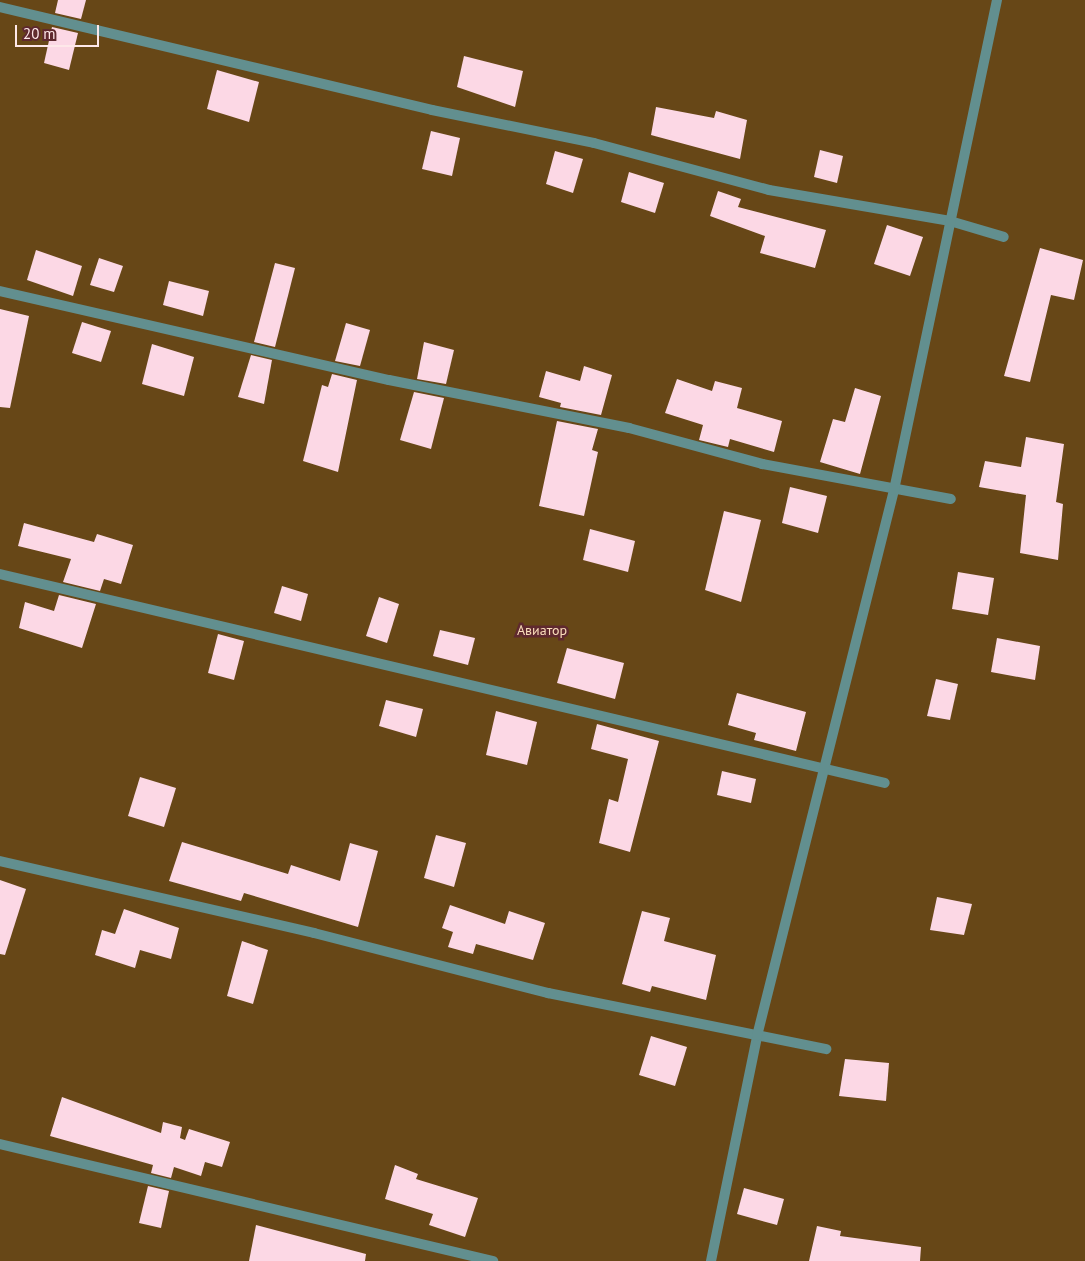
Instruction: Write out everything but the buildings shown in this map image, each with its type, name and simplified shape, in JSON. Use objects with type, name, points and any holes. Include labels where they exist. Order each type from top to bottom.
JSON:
[{"type":"street","points":[[711,1261],[757,1036],[894,490],[997,0]]},
{"type":"street","points":[[0,7],[432,110],[594,143],[769,190],[950,221],[1004,237]]},
{"type":"street","points":[[0,291],[894,490],[951,499]]},
{"type":"street","points":[[0,574],[885,783]]},
{"type":"street","points":[[0,861],[314,933],[548,993],[826,1049]]},
{"type":"street","points":[[0,1144],[493,1261]]},
{"type":"green space","name":"Авиатор","points":[[0,0],[1085,0],[1085,1261],[0,1261]]}]
